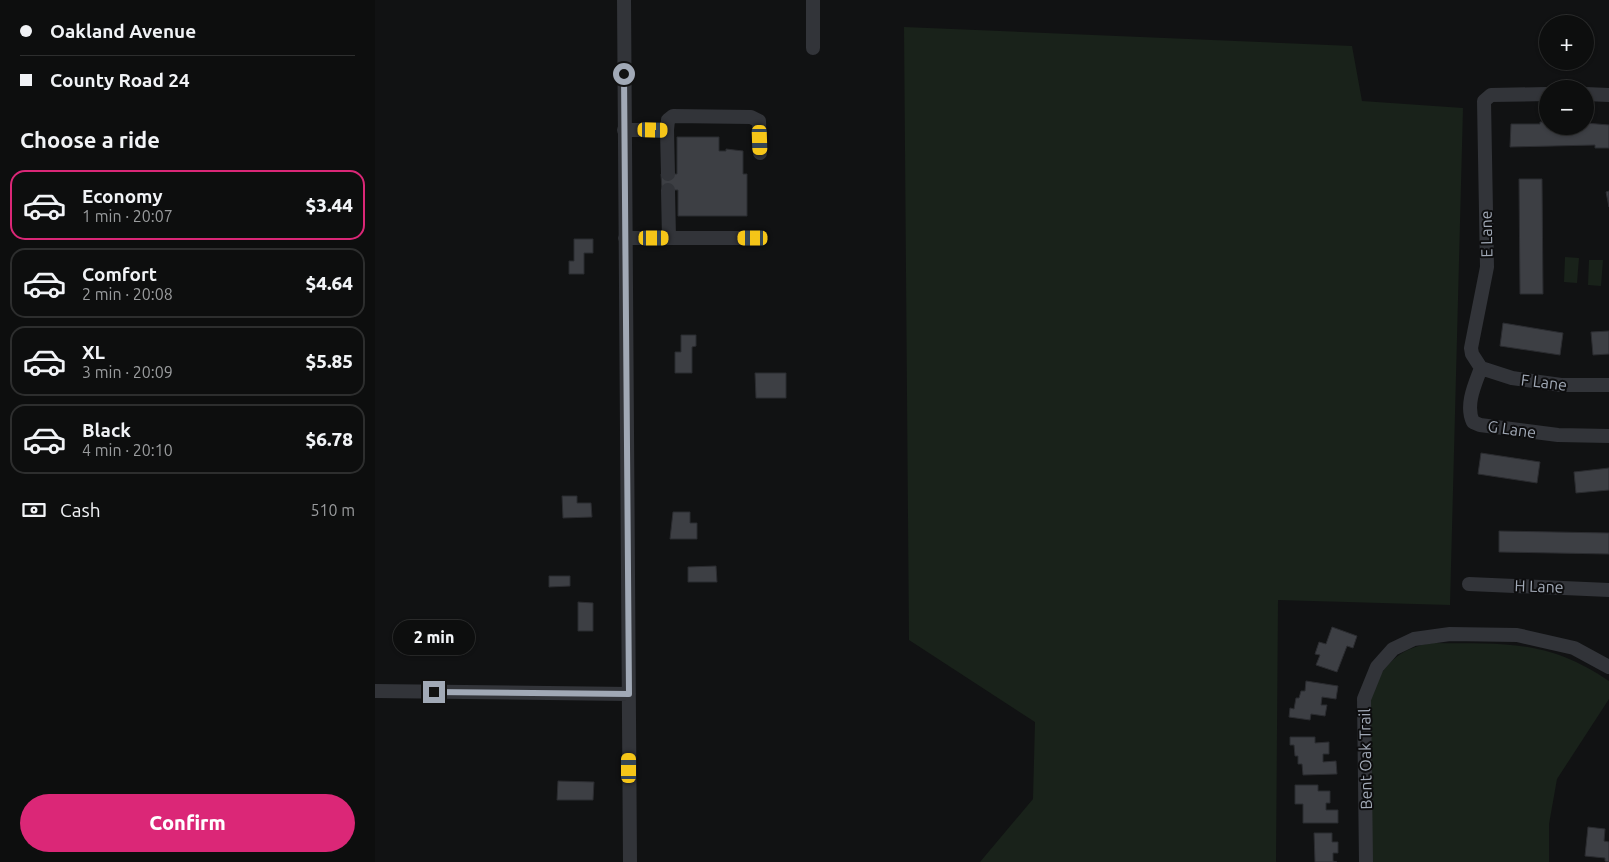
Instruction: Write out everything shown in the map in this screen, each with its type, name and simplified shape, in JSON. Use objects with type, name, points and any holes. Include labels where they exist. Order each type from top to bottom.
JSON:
[{"type":"street","points":[[624,0],[629,862]]},
{"type":"street","points":[[813,0],[813,48]]},
{"type":"street","name":"E Lane","points":[[1481,368],[1471,348],[1487,268],[1483,109],[1487,96],[1539,94]]},
{"type":"street","points":[[1594,94],[1609,95]]},
{"type":"street","points":[[668,174],[667,130],[668,120],[673,116],[751,117],[759,121],[760,153]]},
{"type":"street","points":[[624,130],[667,130]]},
{"type":"street","points":[[668,190],[669,238]]},
{"type":"street","points":[[625,238],[753,238]]},
{"type":"street","name":"F Lane","points":[[1481,368],[1512,378],[1561,385],[1609,385]]},
{"type":"street","name":"G Lane","points":[[1481,368],[1473,386],[1469,415],[1473,422],[1480,425],[1558,435],[1609,436]]},
{"type":"street","name":"H Lane","points":[[1469,584],[1609,590]]},
{"type":"street","name":"Bent Oak Trail","points":[[1366,862],[1363,698],[1377,667],[1393,649],[1414,638],[1451,634],[1517,635],[1574,648],[1609,666]]},
{"type":"street","points":[[375,691],[629,694]]},
{"type":"shaded area","points":[[904,27],[1352,46],[1362,101],[1463,108],[1450,605],[1278,600],[1276,862],[980,862],[1033,799],[1035,722],[909,640]]},
{"type":"shaded area","points":[[1565,257],[1579,258],[1577,283],[1564,282]]},
{"type":"shaded area","points":[[1589,260],[1603,260],[1601,286],[1588,285]]},
{"type":"shaded area","points":[[1433,643],[1504,644],[1545,651],[1565,657],[1587,667],[1609,681],[1609,699],[1557,779],[1549,824],[1549,862],[1372,862],[1370,700],[1379,678],[1392,661],[1410,649]]},
{"type":"building","points":[[1511,124],[1539,124],[1539,135],[1594,135],[1594,124],[1609,125],[1609,148],[1595,148],[1595,145],[1510,147]]},
{"type":"building","points":[[677,137],[719,137],[719,151],[726,151],[726,149],[743,151],[743,174],[747,174],[747,216],[678,216],[678,190],[662,190],[661,174],[677,174]]},
{"type":"building","points":[[1519,179],[1542,179],[1543,294],[1520,294]]},
{"type":"building","points":[[1609,191],[1609,207],[1606,192]]},
{"type":"building","points":[[574,239],[593,239],[593,253],[584,253],[584,274],[569,274],[569,261],[574,261]]},
{"type":"building","points":[[1503,323],[1563,333],[1560,355],[1500,346]]},
{"type":"building","points":[[1609,331],[1609,354],[1593,355],[1591,332]]},
{"type":"building","points":[[681,335],[696,335],[696,346],[692,347],[692,373],[675,373],[675,352],[681,352]]},
{"type":"building","points":[[755,373],[786,373],[786,398],[756,398]]},
{"type":"building","points":[[1481,453],[1540,462],[1537,483],[1478,474]]},
{"type":"building","points":[[1609,468],[1609,490],[1576,493],[1574,472]]},
{"type":"building","points":[[562,496],[577,496],[577,503],[591,503],[592,517],[563,518]]},
{"type":"building","points":[[673,512],[690,512],[690,523],[697,523],[697,539],[670,539]]},
{"type":"building","points":[[1499,531],[1609,533],[1609,554],[1499,552]]},
{"type":"building","points":[[716,566],[717,582],[688,582],[688,567]]},
{"type":"building","points":[[549,576],[570,576],[570,586],[549,587]]},
{"type":"building","points":[[578,602],[593,603],[593,631],[578,631]]},
{"type":"building","points":[[1332,627],[1357,636],[1353,648],[1347,646],[1337,672],[1316,665],[1320,655],[1315,654],[1319,642],[1326,644]]},
{"type":"building","points":[[408,638],[445,639],[445,655],[408,654]]},
{"type":"building","points":[[1306,681],[1338,686],[1336,699],[1322,697],[1321,705],[1327,705],[1325,716],[1311,714],[1310,720],[1289,717],[1290,708],[1294,709],[1296,698],[1299,698],[1301,691],[1305,691]]},
{"type":"building","points":[[1290,737],[1315,737],[1315,743],[1329,742],[1329,754],[1323,754],[1323,762],[1336,761],[1337,774],[1303,775],[1302,764],[1298,764],[1298,756],[1295,756],[1294,745],[1290,745]]},
{"type":"building","points":[[558,781],[594,782],[593,800],[557,800]]},
{"type":"building","points":[[1295,785],[1318,785],[1318,791],[1330,791],[1330,803],[1326,803],[1326,810],[1338,810],[1338,823],[1303,823],[1303,804],[1295,804]]},
{"type":"building","points":[[1588,827],[1605,829],[1604,841],[1609,842],[1609,862],[1605,861],[1605,858],[1585,856]]},
{"type":"building","points":[[1314,833],[1332,833],[1332,842],[1338,842],[1338,853],[1333,853],[1333,861],[1337,862],[1315,862]]},
{"type":"route","points":[[434,692],[629,694],[624,74]]}]
